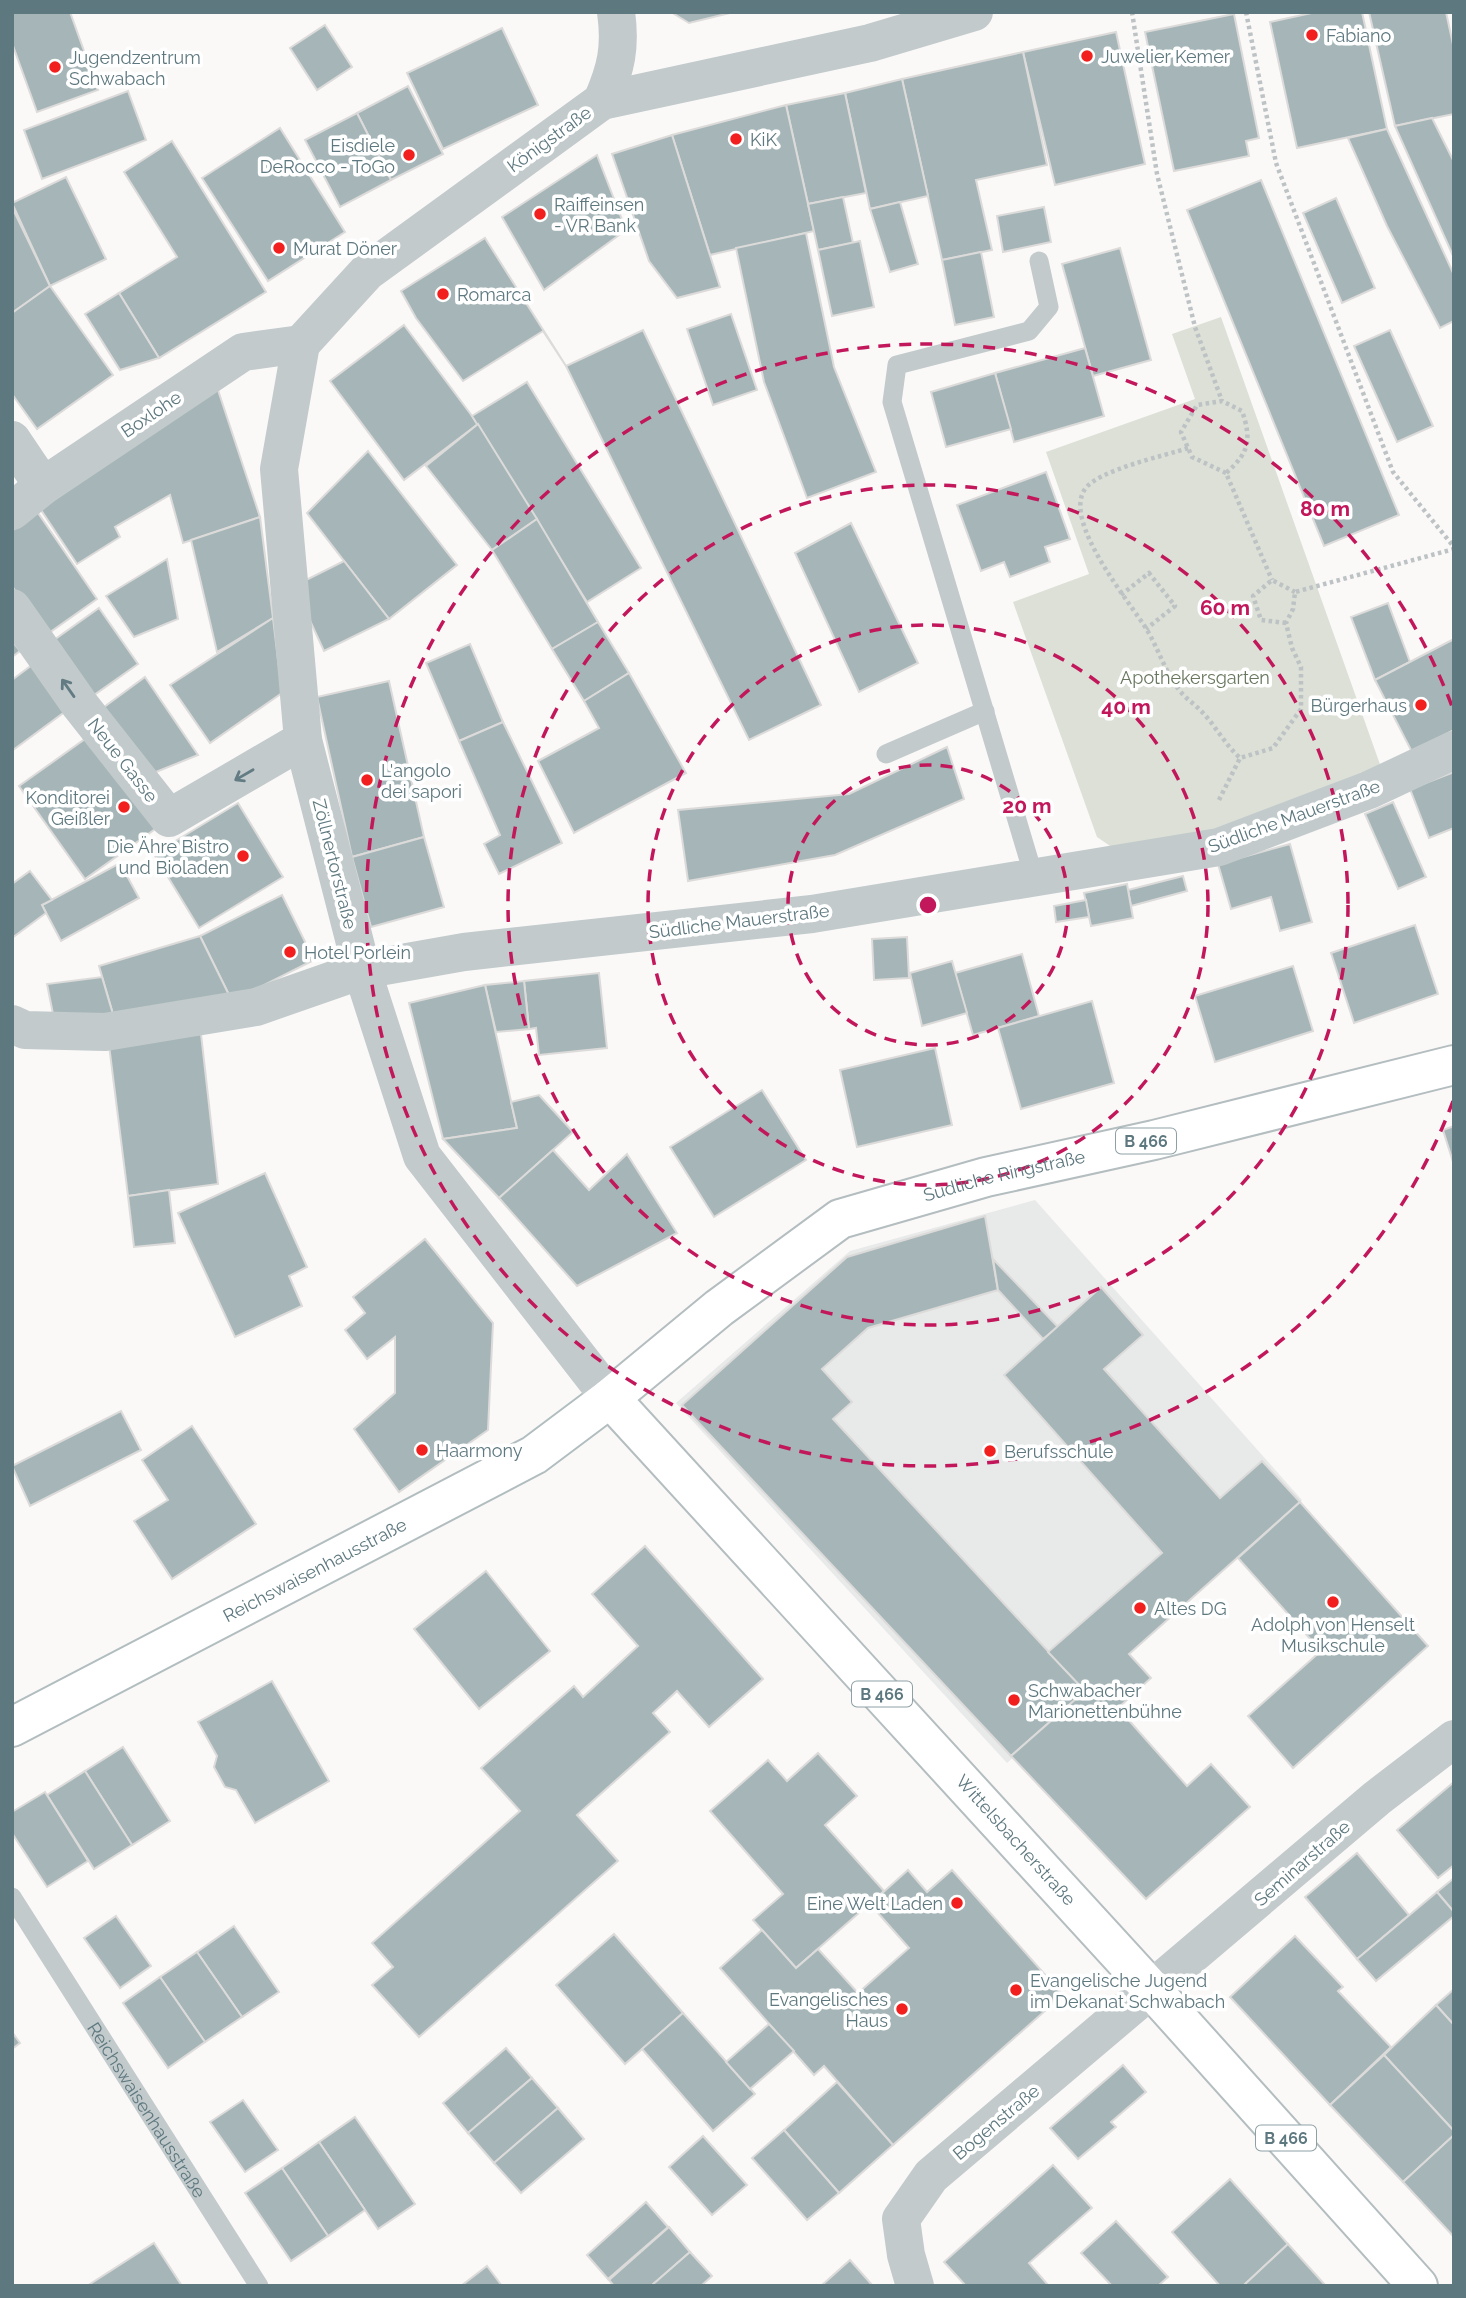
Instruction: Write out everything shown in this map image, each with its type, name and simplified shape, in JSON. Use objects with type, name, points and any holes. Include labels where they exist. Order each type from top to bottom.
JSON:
[{"type":"main road","name":"Südliche Ringstraße","points":[[610,1398],[719,1308],[840,1219],[986,1177],[1167,1137],[1454,1065]]},
{"type":"main road","name":"Reichswaisenhausstraße","points":[[12,1727],[534,1455],[610,1398]]},
{"type":"main road","name":"Wittelsbacherstraße","points":[[610,1398],[1153,1991],[1418,2286]]},
{"type":"street","points":[[602,101],[616,69],[619,32],[616,12]]},
{"type":"street","name":"Königstraße","points":[[301,344],[367,272],[602,101],[870,43],[974,12]]},
{"type":"street","name":"Boxlohe","points":[[12,510],[43,486],[243,352],[301,344]]},
{"type":"street","name":"Zöllnertorstraße","points":[[301,344],[279,469],[303,740],[362,970],[422,1156],[610,1398]]},
{"type":"street","points":[[12,440],[43,486]]},
{"type":"street","name":"Neue Gasse","points":[[12,608],[80,705],[169,818],[303,740]]},
{"type":"street","name":"Südliche Mauerstraße","points":[[12,1024],[25,1030],[105,1032],[256,1007],[362,970],[464,952],[812,914],[1219,847],[1369,790],[1454,750]]},
{"type":"street","name":"Seminarstraße","points":[[1153,1991],[1377,1798],[1454,1739]]},
{"type":"street","name":"Bogenstraße","points":[[915,2286],[906,2255],[901,2218],[931,2176],[1153,1991]]},
{"type":"lane","points":[[1034,877],[892,402],[898,365],[1029,331],[1049,307],[1039,261]]},
{"type":"lane","points":[[886,754],[985,711]]},
{"type":"lane","name":"Reichswaisenhausstraße","points":[[12,1897],[259,2286]]},
{"type":"path","points":[[1132,12],[1157,174],[1195,327],[1222,401]]},
{"type":"path","points":[[1226,473],[1241,459],[1250,433],[1242,411],[1222,401],[1197,405],[1181,432],[1192,457],[1226,473],[1272,580],[1295,592],[1454,548],[1393,472],[1276,163],[1246,12]]},
{"type":"path","points":[[1188,448],[1097,478],[1085,488],[1080,514],[1083,525],[1121,595],[1146,629],[1164,668],[1181,693],[1203,713],[1228,747],[1240,758]]},
{"type":"path","points":[[1121,595],[1149,573],[1175,606],[1146,629]]},
{"type":"path","points":[[1272,580],[1253,596],[1261,620],[1286,622]]},
{"type":"path","points":[[1218,803],[1240,758],[1273,748],[1301,709],[1301,667],[1292,648],[1286,622],[1293,608],[1295,592]]},
{"type":"shaded area","name":"Berufsschule","points":[[1035,1200],[1302,1500],[1007,1763],[676,1403],[850,1251]]},
{"type":"green space","name":"Apothekersgarten","points":[[1221,317],[1382,770],[1247,827],[1126,857],[1097,837],[1013,602],[1089,574],[1046,452],[1195,399],[1172,334]]},
{"type":"building","name":"Jugendzentrum Schwabach","points":[[12,12],[70,12],[98,90],[37,112],[12,43]]},
{"type":"building","points":[[671,12],[734,12],[689,23]]},
{"type":"building","points":[[1316,12],[1362,12],[1387,129],[1297,148],[1270,22]]},
{"type":"building","points":[[1369,12],[1446,12],[1454,49],[1454,114],[1395,126]]},
{"type":"building","points":[[1234,14],[1259,138],[1246,141],[1249,156],[1174,171],[1145,32]]},
{"type":"building","points":[[325,25],[352,67],[317,90],[290,48]]},
{"type":"building","points":[[502,28],[538,105],[443,149],[407,73]]},
{"type":"building","points":[[1116,32],[1145,164],[1055,185],[1023,52]]},
{"type":"building","points":[[1023,52],[1047,165],[976,180],[992,250],[942,260],[902,79]]},
{"type":"building","points":[[902,79],[928,196],[870,209],[845,93]]},
{"type":"building","points":[[408,86],[443,154],[391,180],[357,113]]},
{"type":"building","points":[[128,91],[146,140],[42,179],[24,130]]},
{"type":"building","points":[[845,93],[866,193],[808,204],[786,105]]},
{"type":"building","points":[[786,105],[814,231],[710,255],[672,135]]},
{"type":"building","points":[[357,113],[391,180],[340,207],[305,140]]},
{"type":"building","points":[[1432,118],[1454,162],[1454,258],[1395,126]]},
{"type":"building","points":[[280,128],[345,232],[268,281],[202,178]]},
{"type":"building","points":[[1387,129],[1454,275],[1454,321],[1440,328],[1387,226],[1348,138]]},
{"type":"building","points":[[672,135],[720,287],[677,298],[649,261],[612,154]]},
{"type":"building","points":[[172,141],[266,292],[159,358],[119,293],[177,257],[124,172]]},
{"type":"building","points":[[597,155],[626,230],[544,290],[502,217]]},
{"type":"building","points":[[66,177],[106,259],[50,286],[12,203]]},
{"type":"building","points":[[1261,180],[1399,515],[1324,546],[1187,210]]},
{"type":"building","points":[[843,197],[853,243],[818,250],[808,204]]},
{"type":"building","points":[[1336,198],[1375,288],[1342,303],[1303,213]]},
{"type":"building","points":[[900,202],[918,264],[890,272],[870,209]]},
{"type":"building","points":[[12,207],[50,286],[12,313]]},
{"type":"building","points":[[1044,207],[1051,242],[1003,252],[997,216]]},
{"type":"building","points":[[806,233],[834,367],[876,472],[807,498],[764,382],[736,248]]},
{"type":"building","points":[[485,238],[566,366],[543,331],[463,381],[416,318],[401,291]]},
{"type":"building","points":[[860,241],[874,307],[832,316],[818,250]]},
{"type":"building","points":[[1120,248],[1151,360],[1093,376],[1062,264]]},
{"type":"building","points":[[981,252],[994,317],[955,325],[942,260]]},
{"type":"building","points":[[50,286],[113,375],[37,429],[12,394],[12,313]]},
{"type":"building","points":[[119,293],[159,358],[120,370],[85,314]]},
{"type":"building","points":[[731,314],[757,390],[713,405],[687,329]]},
{"type":"building","points":[[404,325],[478,424],[404,480],[330,381]]},
{"type":"building","points":[[643,330],[821,705],[749,740],[566,366]]},
{"type":"building","points":[[1390,330],[1433,426],[1397,442],[1354,346]]},
{"type":"building","points":[[1085,348],[1104,416],[1014,442],[995,373]]},
{"type":"building","points":[[995,373],[1011,429],[946,447],[931,392]]},
{"type":"building","points":[[527,382],[641,568],[587,602],[472,416]]},
{"type":"building","points":[[216,384],[260,517],[183,543],[170,495],[115,527],[120,537],[77,564],[39,507]]},
{"type":"building","points":[[478,424],[537,519],[492,550],[426,466]]},
{"type":"building","points":[[368,451],[457,565],[389,619],[307,513]]},
{"type":"building","points":[[1046,472],[1070,539],[1045,547],[1050,562],[1010,577],[1004,562],[981,571],[957,505]]},
{"type":"building","points":[[36,510],[97,599],[46,635],[12,586],[12,531]]},
{"type":"building","points":[[260,517],[273,618],[217,652],[191,540]]},
{"type":"building","points":[[537,519],[598,622],[552,649],[492,550]]},
{"type":"building","points":[[851,523],[918,663],[859,692],[795,553]]},
{"type":"building","points":[[167,559],[178,619],[134,637],[106,596]]},
{"type":"building","points":[[344,561],[389,619],[324,651],[294,586]]},
{"type":"building","points":[[1388,603],[1410,662],[1375,680],[1351,617]]},
{"type":"building","points":[[99,608],[138,664],[94,695],[54,640]]},
{"type":"building","points":[[273,618],[282,693],[210,743],[170,685]]},
{"type":"building","points":[[598,622],[629,673],[584,701],[552,649]]},
{"type":"building","name":"Bürgerhaus","points":[[1454,639],[1454,730],[1412,752],[1375,680]]},
{"type":"building","points":[[12,641],[20,651],[12,657]]},
{"type":"building","points":[[470,644],[503,722],[459,741],[426,663]]},
{"type":"building","points":[[36,662],[70,708],[13,750],[12,680]]},
{"type":"building","points":[[629,673],[686,773],[574,833],[538,761],[599,728],[584,701]]},
{"type":"building","points":[[145,677],[198,755],[146,776],[100,710]]},
{"type":"building","points":[[389,681],[424,837],[352,857],[317,697]]},
{"type":"building","points":[[503,722],[562,843],[499,874],[484,844],[500,835],[459,741]]},
{"type":"building","points":[[92,734],[158,827],[85,879],[19,786]]},
{"type":"building","points":[[947,747],[964,799],[835,855],[688,881],[678,810],[849,794]]},
{"type":"building","points":[[1454,772],[1454,828],[1429,838],[1410,789]]},
{"type":"building","points":[[1393,802],[1426,877],[1398,889],[1365,814]]},
{"type":"building","points":[[238,803],[283,877],[199,928],[154,854]]},
{"type":"building","points":[[424,837],[444,907],[371,927],[352,857]]},
{"type":"building","points":[[1290,844],[1312,922],[1280,931],[1271,897],[1231,909],[1218,864]]},
{"type":"building","points":[[120,863],[139,898],[61,941],[42,905]]},
{"type":"building","points":[[30,871],[52,900],[42,905],[46,913],[12,938],[12,884]]},
{"type":"building","points":[[1183,876],[1187,891],[1131,906],[1128,890]]},
{"type":"building","points":[[1127,884],[1133,918],[1091,926],[1084,893]]},
{"type":"building","points":[[282,895],[314,960],[232,1001],[200,936]]},
{"type":"building","points":[[1086,900],[1089,917],[1056,922],[1054,906]]},
{"type":"building","points":[[1415,925],[1438,994],[1354,1023],[1331,953]]},
{"type":"building","points":[[200,936],[232,1001],[115,1021],[99,966]]},
{"type":"building","points":[[907,937],[909,978],[874,980],[872,939]]},
{"type":"building","points":[[1022,954],[1039,1016],[973,1035],[955,973]]},
{"type":"building","points":[[952,961],[967,1013],[922,1026],[910,973]]},
{"type":"building","points":[[1293,966],[1313,1031],[1215,1062],[1195,996]]},
{"type":"building","points":[[599,973],[607,1048],[539,1055],[536,1028],[529,1029],[524,981]]},
{"type":"building","points":[[102,977],[115,1021],[53,1014],[47,984]]},
{"type":"building","points":[[524,981],[529,1029],[496,1032],[485,985]]},
{"type":"building","points":[[485,985],[517,1128],[443,1139],[409,1003]]},
{"type":"building","points":[[1092,1001],[1114,1083],[1021,1109],[998,1028]]},
{"type":"building","points":[[201,1034],[218,1184],[128,1196],[109,1045]]},
{"type":"building","points":[[935,1048],[952,1125],[857,1147],[840,1070]]},
{"type":"building","points":[[762,1090],[806,1160],[714,1217],[670,1147]]},
{"type":"building","points":[[539,1095],[573,1132],[499,1198],[443,1139],[517,1128],[511,1102]]},
{"type":"building","points":[[1454,1126],[1454,1165],[1443,1130]]},
{"type":"building","points":[[553,1150],[589,1190],[627,1154],[677,1233],[577,1286],[499,1198]]},
{"type":"building","points":[[265,1173],[307,1267],[289,1276],[302,1306],[235,1337],[178,1213]]},
{"type":"building","points":[[169,1190],[175,1243],[134,1247],[128,1196]]},
{"type":"building","points":[[985,1216],[998,1290],[868,1328],[822,1369],[852,1402],[833,1419],[1085,1691],[1011,1756],[682,1405],[847,1257]]},
{"type":"building","points":[[425,1239],[493,1323],[488,1430],[399,1492],[354,1429],[395,1393],[395,1337],[367,1359],[345,1330],[365,1313],[353,1297]]},
{"type":"building","points":[[993,1259],[1058,1327],[1043,1339],[998,1290]]},
{"type":"building","name":"Altes DG","points":[[1101,1287],[1143,1335],[1104,1369],[1220,1498],[1262,1461],[1300,1502],[1129,1654],[1151,1678],[1118,1708],[1187,1786],[1211,1764],[1250,1807],[1146,1899],[1011,1756],[1085,1691],[1048,1652],[1162,1553],[1004,1375]]},
{"type":"building","points":[[121,1411],[141,1450],[30,1506],[12,1466]]},
{"type":"building","points":[[192,1426],[256,1524],[172,1579],[134,1521],[168,1500],[142,1460]]},
{"type":"building","name":"Adolph von Henselt Musikschule","points":[[1300,1502],[1428,1646],[1293,1768],[1248,1716],[1321,1651],[1238,1558]]},
{"type":"building","points":[[645,1546],[763,1679],[709,1727],[677,1691],[653,1713],[670,1732],[577,1815],[618,1861],[419,2037],[372,1985],[393,1967],[372,1943],[520,1811],[481,1768],[574,1686],[583,1697],[638,1646],[592,1594]]},
{"type":"building","points":[[486,1571],[550,1651],[479,1709],[414,1629]]},
{"type":"building","points":[[272,1681],[329,1781],[255,1823],[236,1790],[225,1787],[214,1767],[217,1756],[198,1722]]},
{"type":"building","points":[[123,1747],[170,1821],[132,1845],[85,1771]]},
{"type":"building","points":[[818,1753],[857,1796],[825,1825],[884,1891],[796,1968],[753,1920],[783,1894],[710,1811],[768,1760],[787,1781]]},
{"type":"building","points":[[85,1771],[132,1845],[94,1869],[47,1795]]},
{"type":"building","points":[[1454,1782],[1454,1865],[1438,1878],[1397,1830]]},
{"type":"building","points":[[45,1792],[88,1861],[47,1887],[12,1833],[12,1812]]},
{"type":"building","points":[[1357,1853],[1409,1915],[1357,1959],[1305,1897]]},
{"type":"building","name":"Evangelisches Haus","points":[[908,1870],[927,1892],[952,1870],[1063,1995],[893,2145],[824,2066],[814,2075],[720,1968],[762,1930],[796,1968],[818,1949],[858,1993],[909,1948],[870,1904]]},
{"type":"building","points":[[1454,1878],[1454,1912],[1437,1892]]},
{"type":"building","points":[[1437,1892],[1454,1912],[1454,1916],[1376,1981],[1357,1959]]},
{"type":"building","points":[[116,1916],[151,1966],[120,1988],[84,1938]]},
{"type":"building","points":[[234,1926],[279,1992],[242,2017],[197,1952]]},
{"type":"building","points":[[614,1934],[683,2013],[625,2064],[556,1985]]},
{"type":"building","points":[[1295,1936],[1343,1987],[1338,1991],[1391,2047],[1330,2105],[1230,1997]]},
{"type":"building","points":[[197,1952],[242,2017],[205,2042],[160,1977]]},
{"type":"building","points":[[160,1977],[205,2042],[168,2068],[123,2003]]},
{"type":"building","points":[[1454,1989],[1454,2025],[1436,2005]]},
{"type":"building","points":[[1436,2005],[1454,2025],[1454,2131],[1384,2055]]},
{"type":"building","points":[[683,2013],[755,2094],[713,2131],[642,2049]]},
{"type":"building","points":[[769,2024],[794,2051],[750,2089],[726,2062]]},
{"type":"building","points":[[12,2032],[20,2043],[12,2049]]},
{"type":"building","points":[[506,2048],[532,2078],[468,2133],[443,2103]]},
{"type":"building","points":[[1384,2055],[1454,2131],[1454,2135],[1403,2182],[1330,2105]]},
{"type":"building","points":[[1123,2065],[1146,2092],[1111,2122],[1116,2127],[1078,2159],[1050,2128]]},
{"type":"building","points":[[532,2078],[558,2108],[494,2163],[468,2133]]},
{"type":"building","points":[[837,2082],[893,2145],[839,2193],[784,2130]]},
{"type":"building","points":[[243,2100],[278,2150],[245,2172],[210,2122]]},
{"type":"building","points":[[558,2108],[584,2139],[521,2193],[494,2163]]},
{"type":"building","points":[[355,2117],[415,2204],[378,2229],[319,2142]]},
{"type":"building","points":[[784,2130],[839,2193],[807,2220],[752,2158]]},
{"type":"building","points":[[1454,2135],[1454,2237],[1403,2182]]},
{"type":"building","points":[[703,2136],[747,2185],[712,2215],[669,2167]]},
{"type":"building","points":[[319,2142],[365,2210],[328,2236],[282,2168]]},
{"type":"building","points":[[1053,2165],[1092,2208],[1029,2263],[1048,2285],[966,2286],[944,2262]]},
{"type":"building","points":[[282,2168],[328,2236],[291,2261],[245,2193]]},
{"type":"building","points":[[1230,2179],[1288,2244],[1243,2286],[1220,2286],[1172,2232]]},
{"type":"building","points":[[646,2202],[668,2227],[608,2279],[587,2255]]},
{"type":"building","points":[[1116,2221],[1168,2277],[1158,2286],[1112,2286],[1081,2253]]},
{"type":"building","points":[[669,2227],[690,2252],[651,2286],[614,2286],[609,2280]]},
{"type":"building","points":[[154,2243],[182,2286],[87,2286]]},
{"type":"building","points":[[1288,2244],[1326,2286],[1243,2286]]},
{"type":"building","points":[[690,2252],[712,2276],[701,2286],[651,2286]]},
{"type":"building","points":[[850,2260],[873,2286],[821,2286]]},
{"type":"building","points":[[487,2266],[502,2286],[461,2286]]},
{"type":"place","name":"Fabiano","points":[[1312,35]]},
{"type":"place","name":"Juwelier Kemer","points":[[1087,56]]},
{"type":"place","name":"Jugendzentrum Schwabach","points":[[55,67]]},
{"type":"place","name":"KiK","points":[[736,139]]},
{"type":"place","name":"Eisdiele DeRocco - ToGo","points":[[409,155]]},
{"type":"place","name":"Raiffeinsen - VR Bank","points":[[540,214]]},
{"type":"place","name":"Murat Döner","points":[[279,248]]},
{"type":"place","name":"Romarca","points":[[443,294]]},
{"type":"place","name":"Bürgerhaus","points":[[1421,705]]},
{"type":"place","name":"L'angolo dei sapori","points":[[367,780]]},
{"type":"place","name":"Konditorei Geißler","points":[[124,807]]},
{"type":"place","name":"Die Ähre Bistro und Bioladen","points":[[243,856]]},
{"type":"place","name":"Hotel Porlein","points":[[290,952]]},
{"type":"place","name":"Haarmony","points":[[422,1450]]},
{"type":"place","name":"Berufsschule","points":[[990,1451]]},
{"type":"place","name":"Adolph von Henselt Musikschule","points":[[1333,1602]]},
{"type":"place","name":"Altes DG","points":[[1140,1608]]},
{"type":"place","name":"Schwabacher Marionettenbühne","points":[[1014,1700]]},
{"type":"place","name":"Eine Welt Laden","points":[[957,1903]]},
{"type":"place","name":"Evangelische Jugend im Dekanat Schwabach","points":[[1016,1990]]},
{"type":"place","name":"Evangelisches Haus","points":[[902,2009]]}]
